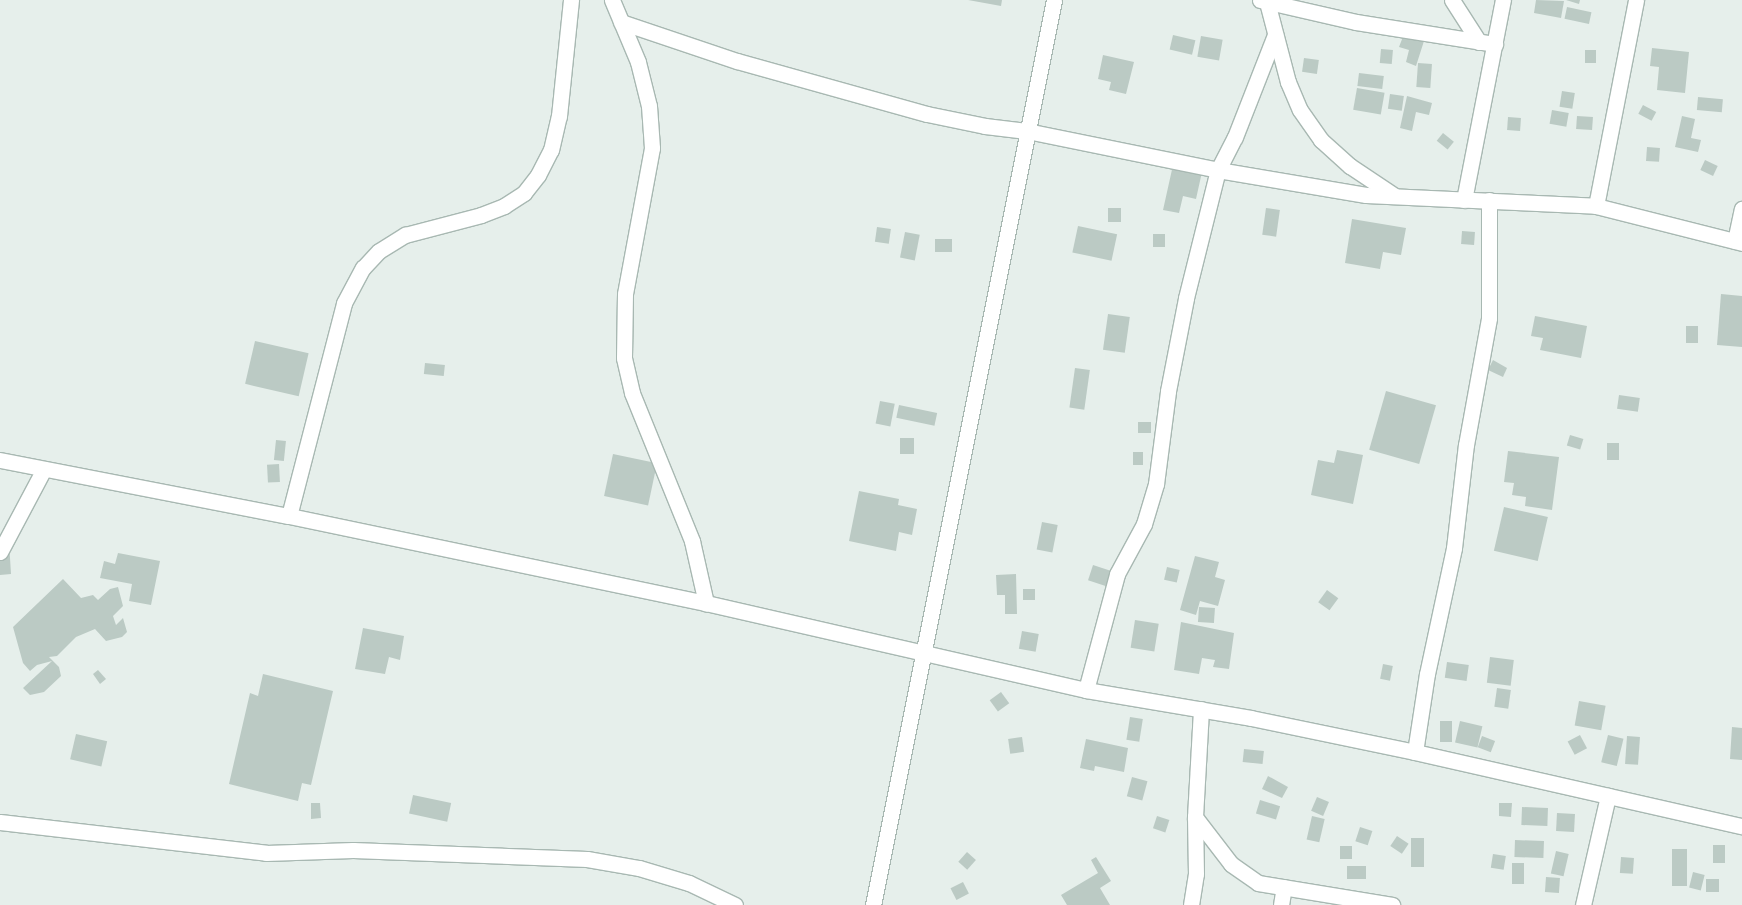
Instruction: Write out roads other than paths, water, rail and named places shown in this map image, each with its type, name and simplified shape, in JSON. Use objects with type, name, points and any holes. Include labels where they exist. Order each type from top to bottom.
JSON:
[{"type":"street","points":[[289,516],[344,303],[362,268],[379,251],[405,235],[480,216],[504,206],[524,193],[538,175],[551,150],[559,116],[570,0]]},
{"type":"street","points":[[612,0],[638,62],[649,106],[652,148],[646,197],[625,294],[624,358],[632,394],[692,542],[706,603]]},
{"type":"street","points":[[873,905],[921,654],[1054,0]]},
{"type":"street","points":[[1452,0],[1487,43]]},
{"type":"street","points":[[1464,200],[1487,43],[1503,0]]},
{"type":"street","points":[[1596,206],[1636,0]]},
{"type":"street","points":[[1263,1],[1356,22],[1487,43]]},
{"type":"street","points":[[1263,1],[1300,110],[1321,140],[1350,166],[1397,197]]},
{"type":"street","points":[[621,22],[737,61],[927,114],[985,126],[1027,131],[1218,170],[1397,197],[1596,206],[1739,242],[1742,209]]},
{"type":"street","points":[[1086,690],[1117,574],[1144,524],[1156,484],[1168,391],[1184,307],[1218,170],[1235,136],[1275,35]]},
{"type":"street","points":[[1415,752],[1427,674],[1454,548],[1466,445],[1489,318],[1489,200]]},
{"type":"street","points":[[0,460],[289,516],[706,603],[921,654],[1086,690],[1201,709],[1415,752],[1742,826]]},
{"type":"street","points":[[0,552],[44,468]]},
{"type":"street","points":[[1191,905],[1196,874],[1195,817],[1201,709]]},
{"type":"street","points":[[1584,905],[1608,796]]},
{"type":"street","points":[[1195,817],[1243,875],[1258,883],[1392,905]]},
{"type":"street","points":[[0,822],[266,853],[354,850],[587,859],[639,868],[689,883],[735,905]]},
{"type":"street","points":[[1281,905],[1284,887]]}]
